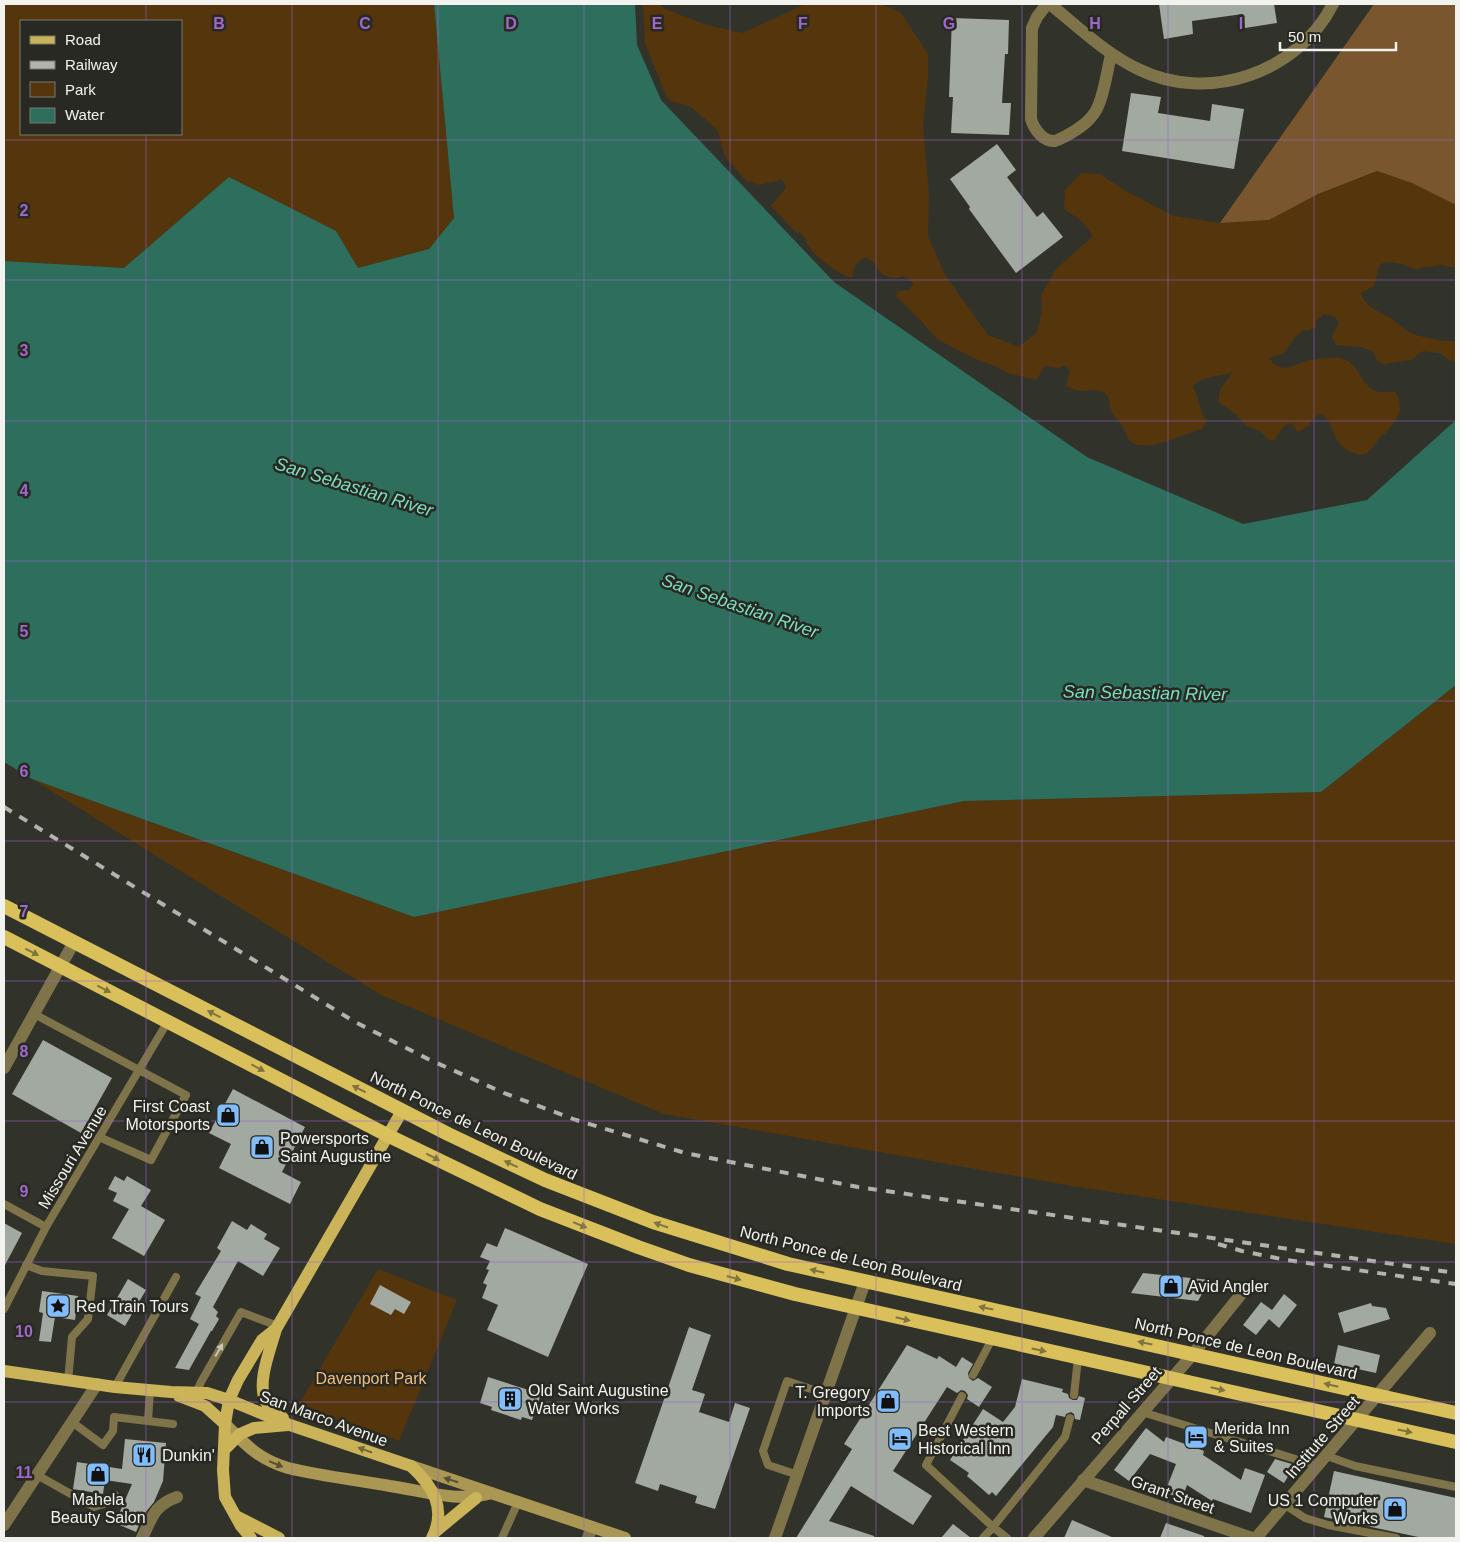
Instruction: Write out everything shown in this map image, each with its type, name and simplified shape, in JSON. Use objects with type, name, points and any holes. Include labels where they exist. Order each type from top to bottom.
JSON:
[{"type":"highway","name":"North Ponce de Leon Boulevard","points":[[4,906],[402,1111],[545,1180],[653,1222],[788,1264],[1456,1413]]},
{"type":"highway","points":[[4,937],[389,1136],[540,1209],[638,1247],[739,1279],[856,1309],[1456,1442]]},
{"type":"main road","points":[[290,1425],[266,1403],[263,1394],[262,1382],[277,1328],[402,1111]]},
{"type":"main road","points":[[251,1538],[226,1497],[223,1470],[225,1424],[229,1400],[238,1380],[262,1340],[277,1328]]},
{"type":"main road","name":"San Marco Avenue","points":[[4,1371],[115,1387],[208,1393],[290,1425],[518,1502],[590,1533],[625,1538]]},
{"type":"main road","points":[[171,1392],[205,1406],[250,1449],[275,1464],[434,1495],[476,1498]]},
{"type":"main road","points":[[225,1449],[237,1436],[254,1428],[290,1425]]},
{"type":"main road","points":[[411,1466],[425,1478],[434,1495],[438,1507],[434,1534]]},
{"type":"main road","points":[[434,1534],[458,1510],[476,1498],[492,1493]]},
{"type":"main road","points":[[236,1516],[279,1538]]},
{"type":"street","points":[[1111,55],[1099,105],[1092,117],[1082,127],[1056,141],[1049,140],[1041,135],[1034,128],[1031,119],[1032,28],[1037,17],[1048,4],[1111,55],[1139,70],[1165,79],[1193,83],[1222,82],[1249,76],[1275,64],[1303,44],[1319,27],[1334,4]]},
{"type":"street","points":[[4,1068],[74,942]]},
{"type":"street","points":[[776,1538],[865,1282]]},
{"type":"street","name":"Perpall Street","points":[[1034,1538],[1171,1379],[1242,1293]]},
{"type":"street","name":"Institute Street","points":[[1254,1538],[1285,1505],[1430,1333]]},
{"type":"street","points":[[4,1525],[97,1384]]},
{"type":"street","name":"Grant Street","points":[[1083,1480],[1254,1538]]},
{"type":"street","points":[[142,1538],[155,1511],[164,1501],[177,1497]]},
{"type":"lane","points":[[34,1014],[186,1095],[151,1160],[99,1137]]},
{"type":"lane","name":"Missouri Avenue","points":[[4,1309],[46,1227],[168,1021]]},
{"type":"lane","points":[[4,1204],[46,1227]]},
{"type":"lane","points":[[26,1265],[42,1271],[93,1276],[88,1319],[72,1337],[68,1381]]},
{"type":"lane","points":[[115,1387],[176,1277]]},
{"type":"lane","points":[[196,1393],[241,1312],[277,1328]]},
{"type":"lane","points":[[973,1375],[992,1339]]},
{"type":"lane","points":[[1074,1395],[1078,1358]]},
{"type":"lane","points":[[798,1475],[768,1465],[763,1452],[784,1391],[788,1381],[826,1394]]},
{"type":"lane","points":[[148,1421],[150,1390]]},
{"type":"lane","points":[[962,1396],[926,1465],[1007,1538]]},
{"type":"lane","points":[[1142,1412],[1322,1461],[1456,1487]]},
{"type":"lane","points":[[72,1422],[103,1445],[113,1431],[114,1417],[173,1424]]},
{"type":"lane","points":[[983,1538],[1065,1437],[1070,1418]]},
{"type":"lane","points":[[37,1475],[94,1507],[104,1504],[115,1495]]},
{"type":"lane","points":[[502,1538],[518,1502]]},
{"type":"lane","points":[[1285,1505],[1305,1518],[1328,1525],[1396,1538]]},
{"type":"green space","points":[[4,4],[434,4],[454,218],[429,249],[358,268],[336,231],[229,177],[124,268],[4,261]]},
{"type":"green space","points":[[643,4],[658,4],[665,9],[707,25],[742,33],[806,4],[881,4],[901,13],[928,54],[928,78],[923,126],[929,193],[928,236],[945,275],[988,335],[1019,347],[1037,332],[1042,312],[1041,296],[1055,270],[1093,236],[1083,222],[1064,209],[1065,190],[1081,173],[1100,174],[1124,190],[1174,216],[1220,223],[1269,220],[1318,194],[1377,171],[1412,183],[1456,205],[1456,268],[1442,265],[1415,269],[1403,264],[1389,262],[1380,264],[1374,286],[1361,293],[1363,298],[1369,305],[1407,331],[1431,339],[1456,341],[1456,362],[1447,359],[1440,353],[1423,351],[1411,360],[1384,364],[1376,360],[1374,352],[1361,347],[1336,345],[1332,337],[1339,322],[1334,316],[1324,314],[1316,321],[1316,327],[1307,331],[1304,330],[1295,337],[1284,353],[1269,358],[1278,366],[1286,368],[1309,360],[1340,358],[1352,364],[1373,390],[1395,392],[1399,399],[1399,413],[1392,425],[1368,452],[1358,454],[1344,448],[1323,414],[1316,416],[1307,427],[1298,432],[1291,423],[1288,424],[1275,439],[1270,441],[1260,431],[1247,426],[1237,415],[1218,402],[1220,390],[1233,372],[1205,379],[1196,383],[1193,387],[1202,413],[1207,421],[1202,429],[1165,442],[1145,446],[1137,445],[1130,441],[1113,414],[1106,394],[1098,390],[1080,391],[1066,386],[1070,371],[1064,365],[1060,368],[1045,366],[1036,380],[1008,373],[971,357],[937,339],[896,296],[899,291],[909,290],[914,284],[908,278],[886,276],[878,270],[875,263],[866,257],[856,265],[852,278],[840,273],[821,259],[808,245],[803,235],[799,232],[797,233],[771,206],[786,188],[784,182],[781,180],[758,185],[750,181],[748,183],[724,154],[718,131],[691,107],[671,101],[667,97],[645,44]]},
{"type":"green space","points":[[1456,685],[1456,1244],[1072,1186],[664,1114],[381,995],[32,779],[414,917],[964,801],[1321,792]]},
{"type":"green space","name":"Davenport Park","points":[[378,1269],[457,1300],[399,1441],[298,1406]]},
{"type":"shaded area","points":[[1374,4],[1456,4],[1456,205],[1412,183],[1377,171],[1318,194],[1269,220],[1220,223]]},
{"type":"water","name":"San Sebastian River","points":[[434,4],[635,4],[637,45],[661,100],[834,282],[1087,457],[1243,524],[1367,500],[1456,420],[1456,685],[1321,792],[964,801],[414,917],[32,779],[4,762],[4,261],[124,268],[229,177],[336,231],[358,268],[429,249],[454,218]]},
{"type":"building","points":[[1159,4],[1274,4],[1277,23],[1245,28],[1243,14],[1192,21],[1193,34],[1164,39]]},
{"type":"building","points":[[952,18],[1009,20],[1008,54],[1005,54],[1002,103],[1011,103],[1009,135],[951,133],[953,97],[949,97]]},
{"type":"building","points":[[1131,93],[1161,97],[1158,113],[1210,121],[1212,104],[1244,109],[1234,169],[1122,151]]},
{"type":"building","points":[[997,144],[1016,170],[1007,177],[1037,217],[1043,212],[1063,237],[1016,273],[969,209],[970,207],[950,179]]},
{"type":"building","points":[[43,1040],[112,1078],[81,1133],[12,1094]]},
{"type":"building","name":"Powersports Saint Augustine","points":[[233,1089],[305,1127],[282,1172],[301,1182],[290,1204],[219,1168],[231,1144],[209,1133]]},
{"type":"building","points":[[115,1176],[124,1181],[127,1176],[151,1190],[141,1206],[165,1220],[144,1256],[112,1238],[129,1209],[113,1201],[117,1193],[108,1189]]},
{"type":"building","points":[[232,1221],[247,1230],[251,1224],[267,1234],[264,1239],[280,1248],[263,1276],[238,1261],[213,1307],[218,1312],[216,1316],[219,1319],[212,1331],[189,1370],[175,1368],[199,1324],[190,1319],[201,1297],[195,1294],[221,1251],[217,1248]]},
{"type":"building","points":[[4,1223],[22,1233],[4,1267]]},
{"type":"building","points":[[505,1228],[588,1264],[548,1357],[487,1330],[498,1305],[482,1298],[487,1285],[483,1283],[489,1270],[486,1269],[490,1261],[480,1257],[487,1243],[497,1247]]},
{"type":"building","name":"Avid Angler","points":[[1143,1273],[1210,1280],[1198,1301],[1131,1293]]},
{"type":"building","points":[[128,1279],[146,1290],[125,1326],[107,1315]]},
{"type":"building","points":[[380,1285],[411,1302],[404,1314],[395,1309],[391,1315],[370,1304]]},
{"type":"building","points":[[42,1291],[78,1296],[75,1320],[55,1317],[51,1342],[39,1341],[43,1313],[39,1312]]},
{"type":"building","points":[[1284,1294],[1297,1305],[1279,1328],[1269,1319],[1256,1335],[1243,1325],[1261,1302],[1272,1310]]},
{"type":"building","points":[[1371,1303],[1372,1306],[1386,1308],[1390,1319],[1344,1333],[1338,1313]]},
{"type":"building","points":[[689,1327],[711,1335],[692,1390],[705,1394],[699,1412],[729,1422],[735,1403],[750,1408],[715,1509],[695,1503],[697,1496],[660,1484],[658,1491],[635,1483]]},
{"type":"building","points":[[907,1345],[937,1359],[939,1356],[956,1367],[962,1357],[973,1364],[968,1373],[969,1378],[973,1381],[978,1378],[992,1387],[979,1407],[967,1399],[968,1395],[965,1391],[961,1390],[957,1393],[947,1387],[893,1471],[932,1496],[913,1525],[851,1486],[829,1521],[874,1536],[874,1538],[796,1538],[852,1449],[844,1444]]},
{"type":"building","points":[[1338,1345],[1380,1355],[1376,1373],[1334,1364]]},
{"type":"building","name":"Old Saint Augustine Water Works","points":[[488,1377],[541,1394],[532,1420],[522,1417],[521,1420],[491,1410],[492,1407],[480,1403]]},
{"type":"building","points":[[1022,1379],[1063,1389],[1062,1392],[1068,1394],[1069,1398],[1073,1400],[1077,1400],[1079,1396],[1085,1398],[1080,1420],[1075,1419],[1074,1414],[1071,1412],[1066,1414],[1065,1417],[1056,1415],[1053,1427],[996,1496],[992,1492],[989,1495],[967,1476],[969,1473],[950,1460],[983,1409],[1003,1422],[1015,1407]]},
{"type":"building","points":[[1146,1428],[1164,1442],[1166,1437],[1204,1451],[1203,1455],[1241,1480],[1245,1468],[1265,1475],[1251,1513],[1213,1499],[1212,1501],[1187,1485],[1182,1499],[1165,1492],[1176,1464],[1150,1454],[1129,1481],[1114,1470]]},
{"type":"building","points":[[125,1439],[166,1443],[163,1481],[154,1502],[144,1514],[136,1532],[115,1523],[132,1484],[105,1480],[103,1494],[73,1489],[77,1462],[122,1469]]},
{"type":"building","points":[[1275,1459],[1295,1465],[1284,1483],[1267,1472]]},
{"type":"building","points":[[1334,1471],[1456,1498],[1456,1538],[1423,1538],[1324,1517]]},
{"type":"building","points":[[1072,1520],[1114,1538],[1064,1538]]},
{"type":"building","points":[[1166,1523],[1204,1536],[1204,1538],[1160,1538]]},
{"type":"building","points":[[953,1524],[971,1538],[941,1538]]},
{"type":"railway","points":[[4,807],[355,1022],[428,1059],[504,1093],[576,1120],[685,1153],[858,1187],[1456,1273]]},
{"type":"railway","points":[[1218,1244],[1286,1260],[1456,1284]]},
{"type":"place","name":"First Coast Motorsports","points":[[228,1115]]},
{"type":"place","name":"Powersports Saint Augustine","points":[[262,1147]]},
{"type":"place","name":"Avid Angler","points":[[1171,1286]]},
{"type":"place","name":"Red Train Tours","points":[[58,1306]]},
{"type":"place","name":"Old Saint Augustine Water Works","points":[[510,1399]]},
{"type":"place","name":"T. Gregory Imports","points":[[888,1401]]},
{"type":"place","name":"Merida Inn & Suites","points":[[1196,1437]]},
{"type":"place","name":"Best Western Historical Inn","points":[[900,1439]]},
{"type":"place","name":"Dunkin'","points":[[144,1455]]},
{"type":"place","name":"Mahela Beauty Salon","points":[[98,1474]]},
{"type":"place","name":"US 1 Computer Works","points":[[1395,1509]]}]
